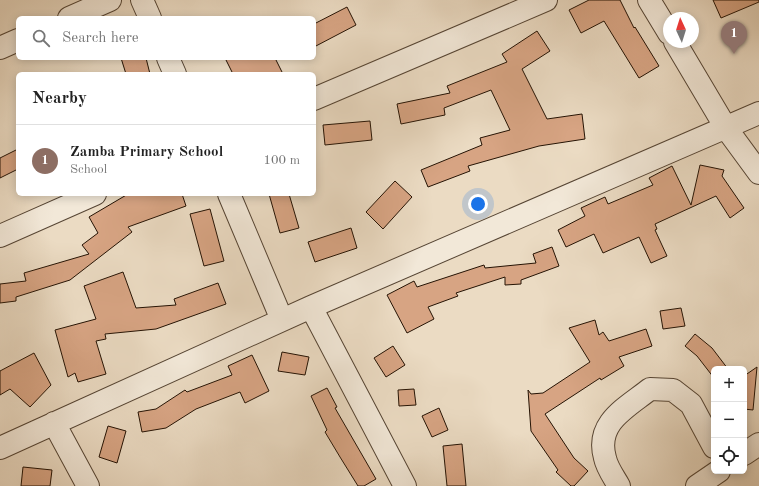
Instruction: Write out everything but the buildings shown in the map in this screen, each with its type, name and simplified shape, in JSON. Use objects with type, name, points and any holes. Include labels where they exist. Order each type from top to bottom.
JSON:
[{"type":"street","points":[[74,16],[110,0]]},
{"type":"street","points":[[142,0],[149,16]]},
{"type":"street","points":[[316,98],[546,0]]},
{"type":"street","points":[[649,0],[663,23]]},
{"type":"street","points":[[0,48],[16,41]]},
{"type":"street","points":[[679,48],[726,128],[759,173]]},
{"type":"street","points":[[169,60],[175,72]]},
{"type":"street","points":[[0,448],[311,307],[759,113]]},
{"type":"street","points":[[0,236],[90,196]]},
{"type":"street","points":[[230,196],[282,320]]},
{"type":"street","points":[[311,307],[405,486]]},
{"type":"street","points":[[619,486],[605,459],[603,438],[612,419],[650,389],[673,390],[691,404],[711,441]]},
{"type":"street","points":[[54,423],[88,486]]},
{"type":"street","points":[[747,452],[759,444]]},
{"type":"street","points":[[697,486],[715,474]]},
{"type":"place","name":"Zamba Primary School","points":[[734,54]]}]
